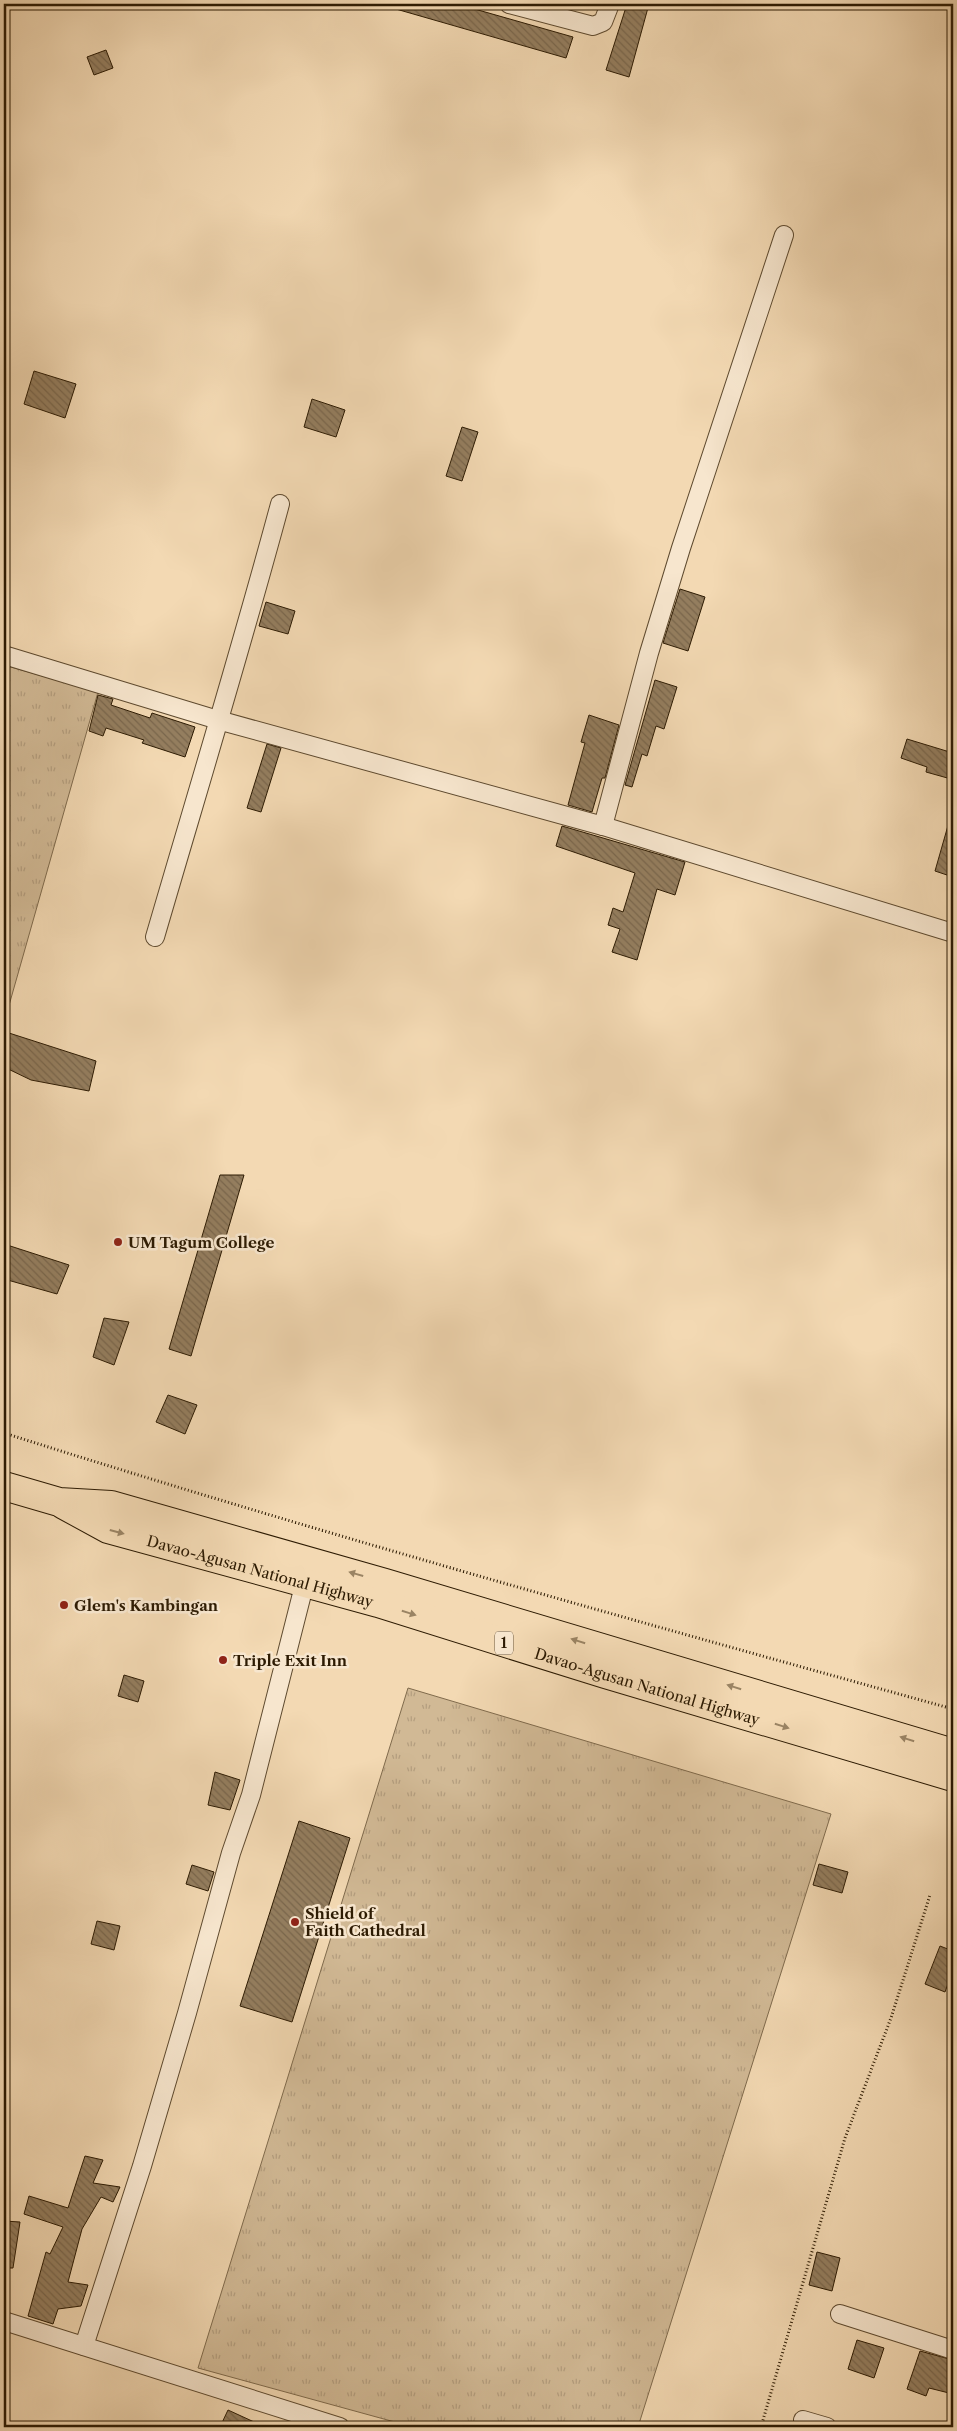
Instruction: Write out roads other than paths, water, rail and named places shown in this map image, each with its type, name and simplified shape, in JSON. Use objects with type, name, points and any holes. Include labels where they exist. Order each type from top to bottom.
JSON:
[{"type":"highway","name":"Davao-Agusan National Highway","points":[[4,1486],[59,1502],[111,1505],[381,1593],[605,1674],[953,1777]]},
{"type":"highway","name":"Davao-Agusan National Highway","points":[[59,1502],[108,1530],[305,1582],[381,1593],[953,1753]]},
{"type":"street","points":[[509,4],[593,26],[603,22],[610,4]]},
{"type":"street","points":[[603,826],[681,548],[784,235]]},
{"type":"street","points":[[155,937],[247,627],[280,504]]},
{"type":"street","points":[[4,655],[218,720],[603,826],[953,933]]},
{"type":"street","points":[[84,2346],[142,2166],[187,2013],[230,1853],[251,1794],[305,1582]]},
{"type":"street","points":[[840,2314],[953,2350]]},
{"type":"street","points":[[4,2321],[340,2427]]},
{"type":"street","points":[[802,2420],[827,2427]]},
{"type":"place","name":"UM Tagum College","points":[[118,1242]]},
{"type":"place","name":"Glem's Kambingan","points":[[64,1605]]},
{"type":"place","name":"Triple Exit Inn","points":[[223,1660]]},
{"type":"place","name":"Shield of Faith Cathedral","points":[[295,1922]]}]
